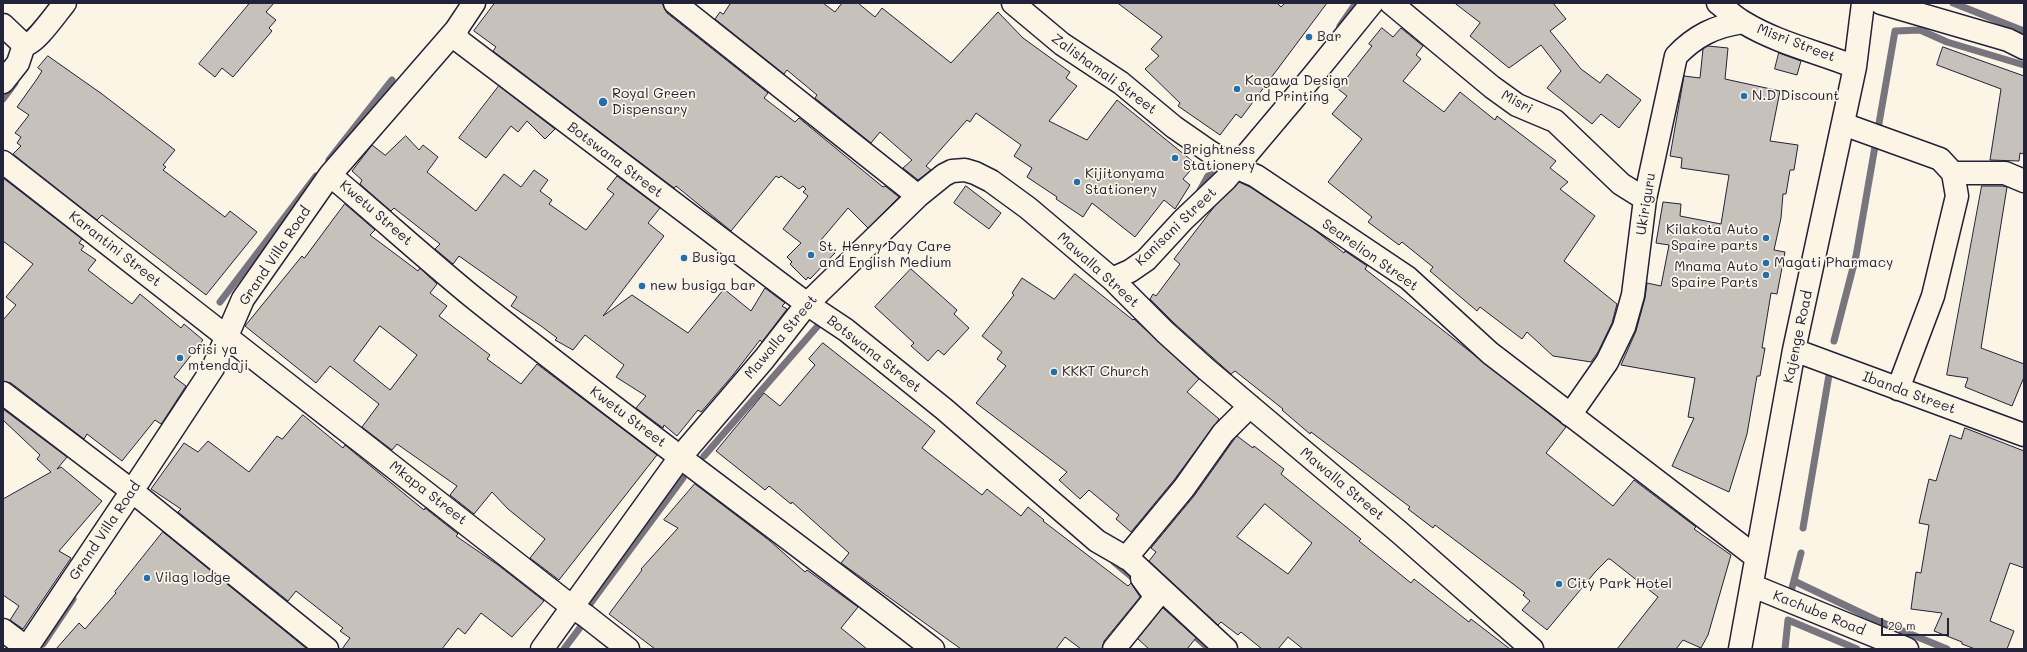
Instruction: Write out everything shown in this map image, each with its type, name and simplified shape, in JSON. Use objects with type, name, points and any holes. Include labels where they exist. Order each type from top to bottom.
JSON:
[{"type":"street","points":[[24,45],[28,45],[35,40],[65,3]]},
{"type":"street","name":"Grand Villa Road","points":[[27,649],[213,368],[228,337],[243,299],[330,174],[456,30],[474,3]]},
{"type":"street","points":[[674,3],[918,196]]},
{"type":"street","name":"Zalishamali Street","points":[[1013,3],[1062,44],[1121,83],[1174,127],[1210,152],[1237,167]]},
{"type":"street","name":"Kanisani Street","points":[[1112,279],[1130,271],[1146,260],[1183,220],[1237,167],[1372,3]]},
{"type":"street","name":"Misri","points":[[1391,3],[1492,88],[1517,105],[1555,121],[1621,184],[1645,199]]},
{"type":"street","name":"Misri Street","points":[[1718,3],[1743,22],[1787,43],[1823,54],[1855,67]]},
{"type":"street","name":"Kajenge Road","points":[[1740,649],[1753,586],[1756,557],[1794,350],[1855,67],[1863,3]]},
{"type":"street","points":[[1881,3],[2008,40],[2024,48]]},
{"type":"street","name":"Ukiriguru","points":[[1570,415],[1607,362],[1624,327],[1633,295],[1645,199],[1676,56],[1689,43],[1721,25],[1743,22]]},
{"type":"street","points":[[3,26],[24,45]]},
{"type":"street","name":"Botswana Street","points":[[456,30],[458,40],[807,304],[846,330],[944,409],[1097,540],[1128,559],[1226,649]]},
{"type":"street","points":[[3,82],[18,63],[24,45]]},
{"type":"street","points":[[1843,124],[1940,159],[1953,173],[1956,196],[1933,296],[1898,388]]},
{"type":"street","name":"Karantini Street","points":[[3,162],[228,337]]},
{"type":"street","name":"Searelion Street","points":[[1237,167],[1256,176],[1408,278],[1490,353],[1756,557]]},
{"type":"street","name":"Mawalla Street","points":[[542,649],[571,606],[681,456],[764,359],[807,304],[918,196],[952,171],[975,173],[991,181],[1028,208],[1112,279],[1165,332],[1399,532],[1532,649]]},
{"type":"street","points":[[1953,173],[2005,173],[2024,181]]},
{"type":"street","name":"Kwetu Street","points":[[330,174],[472,296],[574,376],[933,649]]},
{"type":"street","name":"Mkapa Street","points":[[228,337],[628,649]]},
{"type":"street","name":"Ibanda Street","points":[[1794,350],[2024,435]]},
{"type":"street","points":[[3,393],[132,491],[327,649]]},
{"type":"street","points":[[1114,649],[1156,597],[1128,559],[1184,488],[1223,433],[1250,406]]},
{"type":"street","name":"Kachube Road","points":[[1753,586],[1907,649]]},
{"type":"street","points":[[3,630],[27,649]]},
{"type":"building","points":[[250,3],[274,3],[266,12],[276,20],[269,28],[272,31],[233,77],[222,68],[215,77],[199,64]]},
{"type":"building","points":[[495,3],[662,3],[667,13],[768,93],[764,98],[795,122],[799,118],[883,187],[885,186],[899,197],[868,228],[848,208],[821,240],[835,253],[810,279],[808,277],[806,280],[790,264],[792,262],[787,257],[801,243],[783,229],[808,196],[803,192],[806,189],[803,186],[799,189],[781,176],[779,178],[776,176],[731,231],[676,186],[674,188],[493,51],[496,47],[474,31]]},
{"type":"building","points":[[731,3],[823,3],[835,12],[842,3],[858,3],[875,17],[882,8],[951,63],[998,12],[1023,38],[1070,72],[1066,78],[1077,86],[1049,121],[1087,140],[1117,100],[1196,164],[1183,179],[1190,185],[1175,209],[1164,200],[1135,237],[1092,203],[1083,217],[1027,177],[1032,168],[1014,156],[1021,145],[976,113],[970,122],[967,120],[926,166],[931,170],[918,180],[903,168],[912,160],[880,132],[871,143],[815,98],[817,95],[787,70],[784,74],[715,19],[720,12],[723,14]]},
{"type":"building","points":[[1118,3],[1277,3],[1281,7],[1285,3],[1327,3],[1241,118],[1236,114],[1220,135],[1178,106],[1180,103],[1145,69],[1159,56],[1151,49],[1162,37]]},
{"type":"building","points":[[1455,3],[1553,3],[1566,19],[1550,31],[1581,69],[1600,83],[1607,74],[1641,100],[1619,128],[1601,114],[1592,124],[1547,88],[1561,71],[1541,45],[1509,68],[1470,36],[1480,23]]},
{"type":"building","points":[[1382,28],[1393,37],[1401,28],[1423,46],[1416,55],[1421,59],[1403,81],[1444,112],[1460,92],[1495,120],[1497,116],[1556,161],[1550,168],[1568,182],[1560,189],[1595,216],[1564,261],[1617,304],[1612,323],[1598,352],[1591,362],[1553,356],[1527,332],[1522,339],[1480,307],[1477,311],[1430,271],[1433,267],[1402,242],[1399,245],[1368,222],[1372,217],[1328,182],[1362,139],[1332,114],[1347,96],[1338,89],[1372,46],[1369,44]]},
{"type":"building","points":[[1708,46],[1728,48],[1725,79],[1780,91],[1770,141],[1798,145],[1794,170],[1790,170],[1786,194],[1783,194],[1781,218],[1774,250],[1785,252],[1777,294],[1771,293],[1762,348],[1765,348],[1760,376],[1757,376],[1747,434],[1729,492],[1672,466],[1694,418],[1688,417],[1695,378],[1621,365],[1636,331],[1645,298],[1647,283],[1661,286],[1669,245],[1656,243],[1663,202],[1681,204],[1680,216],[1721,224],[1729,175],[1681,168],[1682,158],[1670,156],[1684,76],[1700,78],[1703,49]]},
{"type":"building","points":[[1943,47],[2024,76],[2024,154],[2020,153],[2019,161],[1990,160],[2001,89],[1937,65]]},
{"type":"building","points":[[1779,53],[1801,61],[1797,75],[1775,69]]},
{"type":"building","points":[[48,56],[102,94],[175,150],[163,165],[166,167],[163,170],[225,217],[230,211],[257,232],[206,295],[102,215],[97,220],[13,154],[21,146],[17,143],[21,137],[15,133],[29,115],[17,107],[42,71],[38,68]]},
{"type":"building","points":[[499,86],[555,129],[545,139],[527,121],[518,132],[511,126],[486,158],[459,138]]},
{"type":"building","points":[[406,136],[419,150],[423,145],[438,157],[427,172],[476,211],[504,174],[521,187],[534,170],[548,180],[540,191],[552,200],[549,204],[586,230],[614,194],[607,189],[617,176],[660,208],[648,223],[664,236],[603,316],[632,295],[688,333],[724,289],[751,311],[765,288],[785,303],[782,306],[787,309],[762,342],[760,340],[733,375],[701,412],[698,410],[677,436],[664,425],[663,428],[636,408],[646,396],[616,377],[624,365],[585,335],[573,350],[555,340],[557,338],[511,306],[517,297],[459,256],[453,264],[435,249],[440,244],[394,208],[391,211],[360,184],[362,180],[352,171],[372,145],[385,155]]},
{"type":"building","points":[[3,178],[82,239],[79,243],[84,246],[81,250],[96,260],[88,270],[132,304],[140,294],[181,328],[184,324],[203,340],[174,377],[186,386],[162,423],[161,424],[155,420],[122,461],[87,434],[84,439],[11,383],[3,381],[3,320],[16,305],[6,297],[33,264],[3,241]]},
{"type":"building","points":[[1239,182],[1250,187],[1312,228],[1344,253],[1345,251],[1367,266],[1365,269],[1566,427],[1546,453],[1613,506],[1634,480],[1696,527],[1694,529],[1731,555],[1708,635],[1701,648],[1683,640],[1676,649],[1617,649],[1658,597],[1610,559],[1608,559],[1596,571],[1547,630],[1522,610],[1530,601],[1523,595],[1525,593],[1435,525],[1433,528],[1408,509],[1410,507],[1311,432],[1310,434],[1282,410],[1283,409],[1235,371],[1231,374],[1174,323],[1150,299],[1153,294],[1156,296],[1180,264],[1174,259],[1214,207]]},
{"type":"building","points":[[966,186],[1001,213],[989,229],[954,203]]},
{"type":"building","points":[[1982,186],[2007,187],[1981,348],[2024,364],[2024,377],[2012,406],[1965,387],[1968,378],[1947,375]]},
{"type":"building","points":[[345,204],[375,230],[370,235],[418,271],[420,268],[437,284],[430,293],[447,306],[439,316],[490,355],[487,359],[521,384],[537,364],[657,455],[559,580],[530,558],[545,539],[508,509],[492,492],[474,514],[450,495],[457,486],[397,444],[392,450],[362,427],[379,404],[330,366],[316,383],[245,326],[302,256],[304,258]],"holes":[[[380,326],[417,355],[390,390],[354,361]]]},
{"type":"building","points":[[911,269],[957,310],[954,314],[969,328],[944,355],[938,350],[928,361],[911,346],[914,343],[875,307]]},
{"type":"building","points":[[1075,274],[1133,320],[1134,319],[1199,379],[1187,392],[1219,419],[1174,480],[1131,532],[1116,519],[1119,515],[1089,490],[1080,499],[1059,480],[1067,472],[976,403],[1006,366],[997,359],[1002,352],[982,336],[1014,295],[1012,293],[1022,278],[1054,299]]},
{"type":"building","points":[[823,343],[935,431],[922,448],[982,495],[987,489],[1021,516],[1028,507],[1044,520],[1043,521],[1128,586],[1131,583],[1140,597],[1104,641],[1102,649],[1081,649],[1065,637],[1056,649],[961,649],[841,563],[849,553],[792,502],[791,504],[769,486],[765,490],[716,451],[764,393],[780,406],[815,365],[809,359]]},
{"type":"building","points":[[3,409],[67,457],[57,469],[61,467],[102,501],[59,551],[71,558],[23,629],[10,620],[19,606],[3,595],[3,499],[51,472],[37,459],[40,455],[3,420]]},
{"type":"building","points":[[303,415],[343,448],[345,445],[424,510],[425,508],[458,534],[456,536],[498,565],[544,601],[512,637],[481,613],[465,634],[458,628],[442,649],[342,649],[350,638],[340,631],[343,628],[296,591],[288,601],[178,512],[181,509],[151,489],[184,443],[198,452],[208,441],[249,472],[277,436],[282,439]]},
{"type":"building","points":[[1965,428],[2024,451],[2024,568],[2010,563],[1990,621],[2014,631],[2007,649],[1975,649],[1962,644],[1962,642],[1934,631],[1942,613],[1911,609],[1916,572],[1921,573],[1929,525],[1919,523],[1929,479],[1936,481],[1950,435],[1961,439]]},
{"type":"building","points":[[1237,436],[1253,448],[1254,446],[1284,469],[1281,474],[1361,539],[1359,541],[1411,583],[1414,579],[1469,622],[1471,619],[1510,649],[1303,649],[1288,637],[1278,649],[1262,649],[1241,632],[1238,635],[1221,622],[1218,625],[1149,561],[1156,552],[1151,548],[1194,496]],"holes":[[[1265,504],[1312,543],[1288,574],[1237,537]]]},
{"type":"building","points":[[695,484],[770,541],[805,572],[807,570],[858,607],[841,628],[867,649],[655,649],[609,614],[642,570],[641,569],[678,528],[664,520]]},
{"type":"building","points":[[163,532],[307,649],[56,649],[79,623],[85,629],[116,593],[115,592]]},
{"type":"building","points":[[1163,608],[1196,638],[1187,649],[1149,649],[1138,639]]},
{"type":"waterway","points":[[1340,26],[1356,3]]},
{"type":"waterway","points":[[1953,3],[2024,31]]},
{"type":"waterway","points":[[1834,341],[1856,256],[1895,31],[1920,30],[1947,42],[2024,65]]},
{"type":"waterway","points":[[329,160],[392,80]]},
{"type":"waterway","points":[[3,99],[15,83]]},
{"type":"waterway","points":[[1198,194],[1208,176],[1224,170]]},
{"type":"waterway","points":[[220,302],[316,176]]},
{"type":"waterway","points":[[704,456],[823,320],[825,321]]},
{"type":"waterway","points":[[1803,528],[1829,375]]},
{"type":"waterway","points":[[564,649],[582,625],[581,612],[587,608],[683,478]]},
{"type":"waterway","points":[[1792,588],[1801,553]]},
{"type":"waterway","points":[[1114,562],[1138,582]]},
{"type":"waterway","points":[[1794,581],[1876,620],[1947,649]]},
{"type":"waterway","points":[[43,644],[73,599]]},
{"type":"waterway","points":[[1164,609],[1205,645]]},
{"type":"waterway","points":[[1785,649],[1788,620],[1857,649]]},
{"type":"place","name":"Bar","points":[[1309,37]]},
{"type":"place","name":"Kagawa Design and Printing","points":[[1237,89]]},
{"type":"place","name":"N.D Discount","points":[[1744,96]]},
{"type":"place","name":"Royal Green Dispensary","points":[[603,102]]},
{"type":"place","name":"Brightness Stationery","points":[[1175,158]]},
{"type":"place","name":"Kijitonyama Stationery","points":[[1077,182]]},
{"type":"place","name":"Kilakota Auto Spaire parts","points":[[1766,238]]},
{"type":"place","name":"St. Henry Day Care and English Medium","points":[[811,255]]},
{"type":"place","name":"Busiga","points":[[684,258]]},
{"type":"place","name":"Magati Pharmacy","points":[[1766,263]]},
{"type":"place","name":"Mnama Auto Spaire Parts","points":[[1766,275]]},
{"type":"place","name":"new busiga bar","points":[[642,286]]},
{"type":"place","name":"ofisi ya mtendaji","points":[[180,358]]},
{"type":"place","name":"KKKT Church","points":[[1054,372]]},
{"type":"place","name":"Vilag lodge","points":[[147,578]]},
{"type":"place","name":"City Park Hotel","points":[[1559,584]]}]
